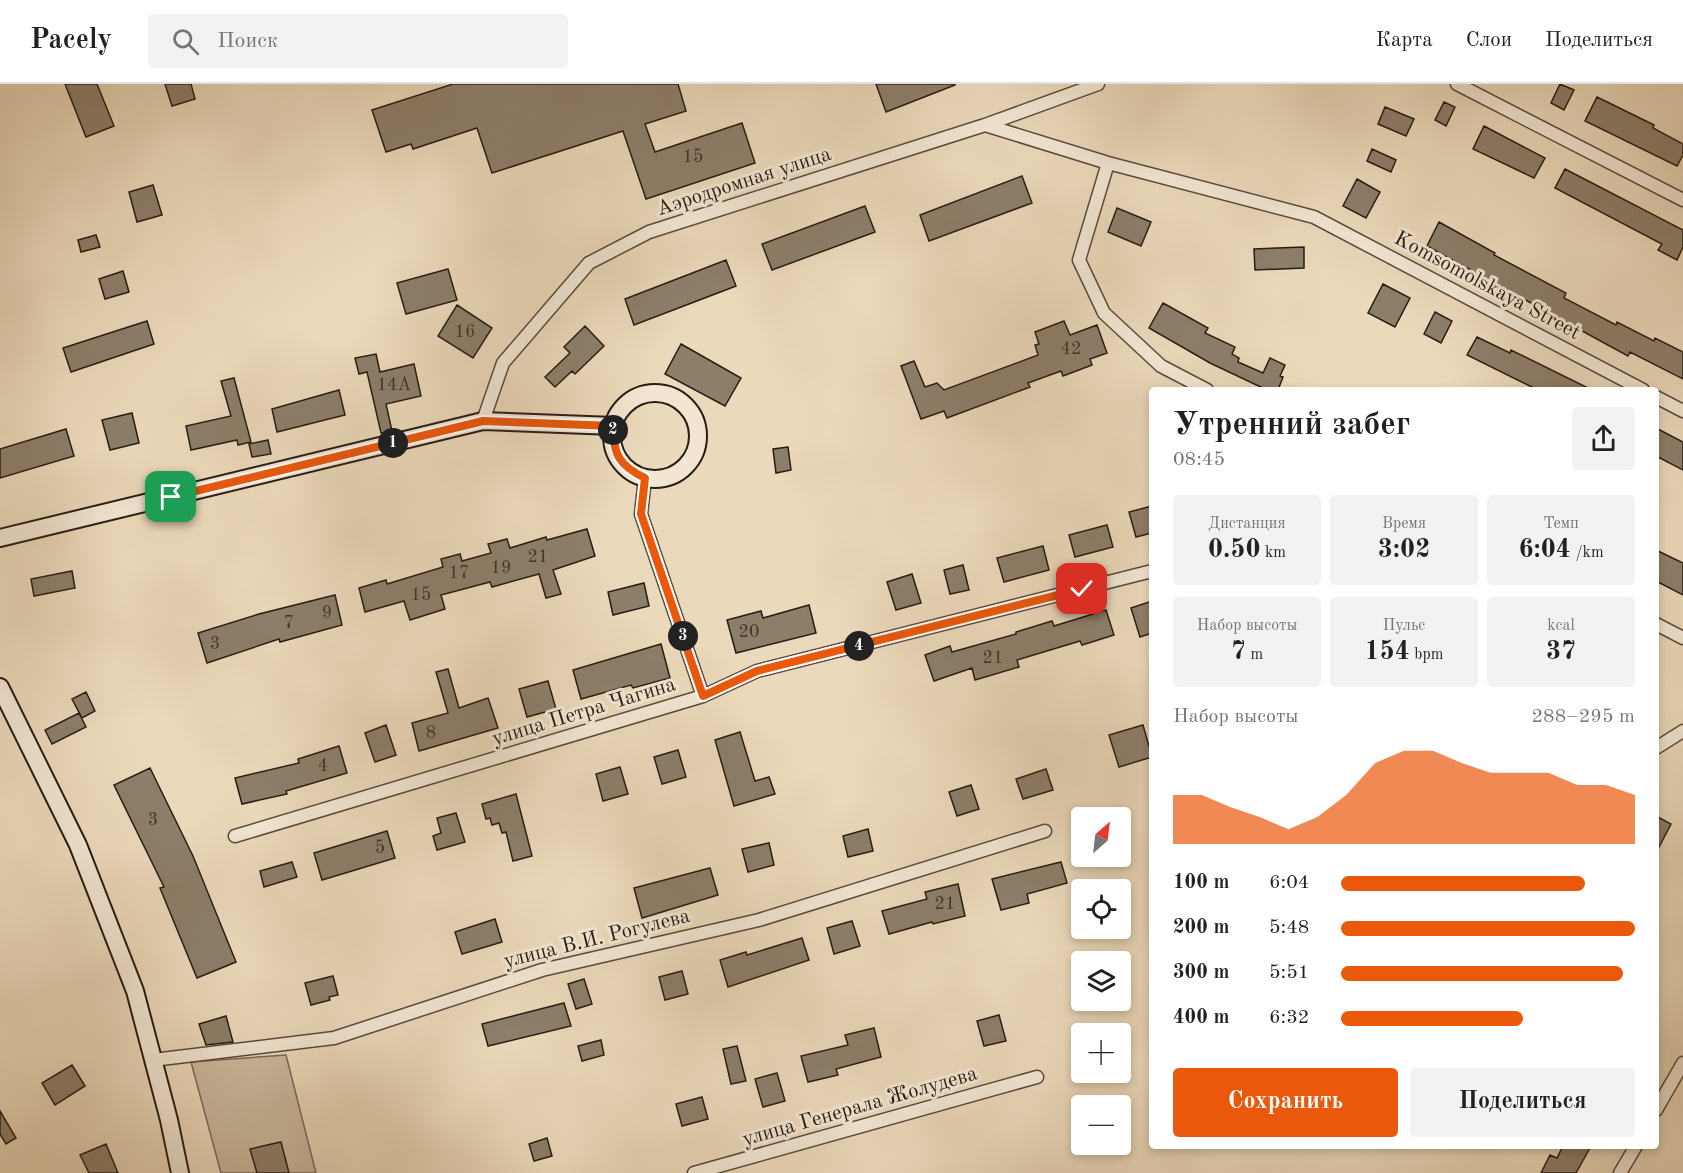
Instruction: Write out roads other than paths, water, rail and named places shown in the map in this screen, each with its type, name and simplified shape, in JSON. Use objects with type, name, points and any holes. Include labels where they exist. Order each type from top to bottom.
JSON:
[{"type":"street","name":"Аэродромная улица","points":[[483,421],[503,363],[589,263],[649,232],[985,125],[1098,84]]},
{"type":"street","points":[[1457,84],[1683,200]]},
{"type":"street","name":"Komsomolskaya Street","points":[[985,125],[1108,163],[1314,218],[1637,387]]},
{"type":"street","points":[[1108,163],[1079,260],[1104,313],[1161,366],[1201,387]]},
{"type":"street","points":[[649,394],[666,394],[681,402],[692,414],[698,430],[697,447],[690,462],[678,473],[662,479],[645,478],[630,471],[618,458],[613,443],[614,426],[621,411],[633,399],[649,394]]},
{"type":"street","points":[[1659,399],[1683,411]]},
{"type":"street","points":[[0,538],[483,421],[614,426]]},
{"type":"street","points":[[645,478],[641,514],[703,696]]},
{"type":"street","name":"улица Петра Чагина","points":[[236,836],[703,696],[757,671],[1149,572]]},
{"type":"street","points":[[1659,626],[1683,638]]},
{"type":"street","points":[[0,687],[78,845],[135,991],[180,1173]]},
{"type":"street","points":[[1659,746],[1683,731]]},
{"type":"street","name":"улица В.И. Рогулева","points":[[153,1060],[334,1038],[542,970],[759,920],[1045,831]]},
{"type":"street","points":[[1659,1105],[1683,1063]]},
{"type":"street","name":"улица Генерала Жолудева","points":[[694,1173],[1037,1077]]},
{"type":"street","points":[[1620,1173],[1634,1149]]}]
